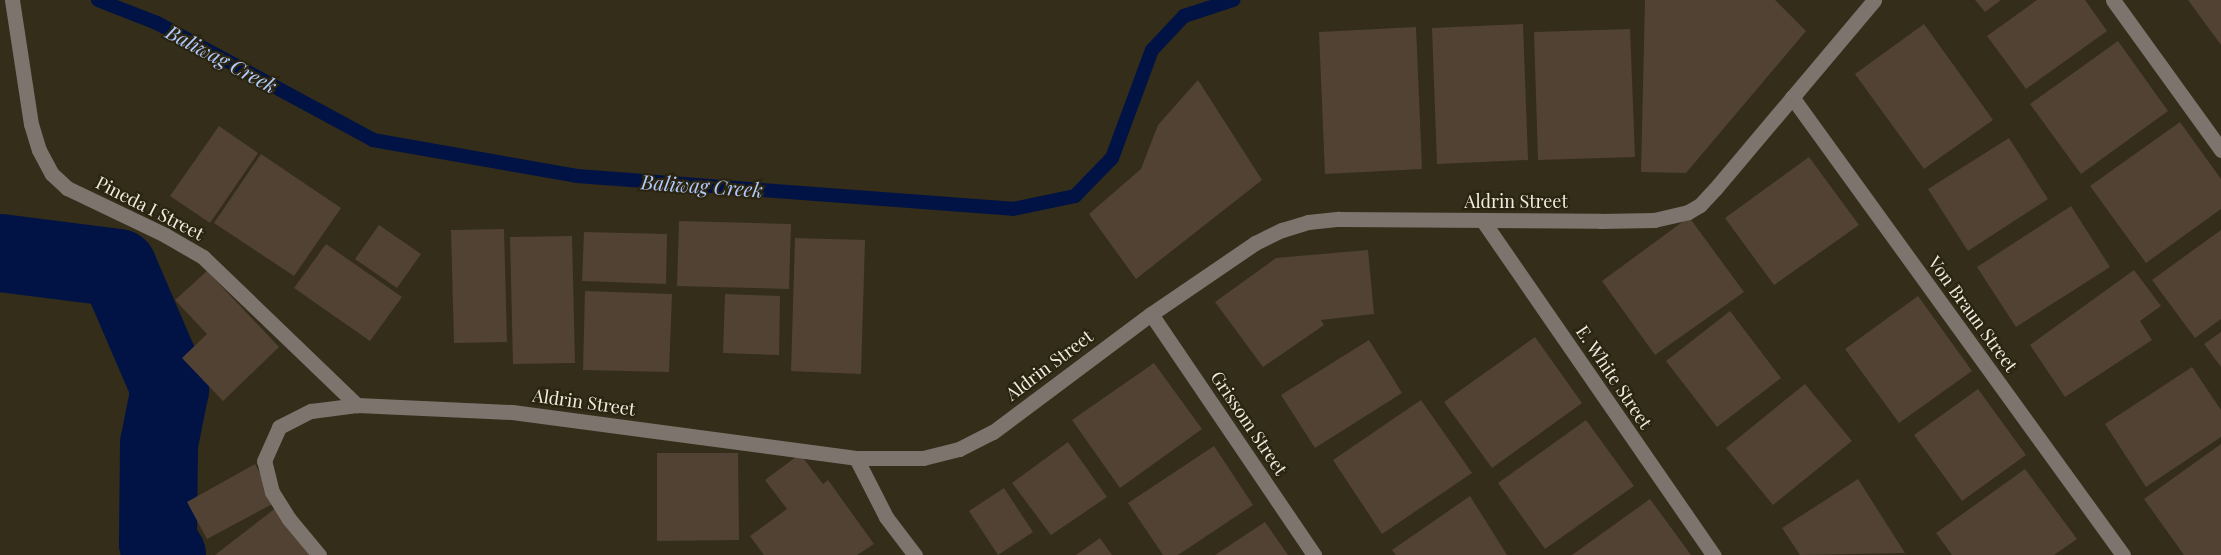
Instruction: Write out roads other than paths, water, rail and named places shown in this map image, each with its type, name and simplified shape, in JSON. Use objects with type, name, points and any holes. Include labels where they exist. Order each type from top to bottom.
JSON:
[{"type":"street","name":"Pineda I Street","points":[[12,0],[31,124],[39,150],[52,174],[67,188],[165,235],[203,257],[357,405]]},
{"type":"street","name":"Aldrin Street","points":[[319,555],[289,519],[272,492],[264,461],[279,427],[311,411],[357,405],[512,412],[856,458],[923,458],[959,449],[993,432],[1151,314],[1255,243],[1282,230],[1308,222],[1339,219],[1654,220],[1688,212],[1700,205],[1715,189],[1874,0]]},
{"type":"street","points":[[2113,0],[2221,150]]},
{"type":"street","name":"Von Braun Street","points":[[1792,97],[2123,555]]},
{"type":"street","name":"E. White Street","points":[[1483,221],[1713,555]]},
{"type":"street","name":"Grissom Street","points":[[1151,314],[1314,555]]},
{"type":"street","points":[[856,458],[886,517],[915,555]]},
{"type":"waterway","name":"Baliwag Creek","points":[[98,0],[157,23],[373,140],[577,176],[1013,209],[1075,196],[1112,158],[1152,50],[1184,16],[1233,0]]},
{"type":"waterway","points":[[0,253],[118,268],[170,389],[159,444],[158,543],[167,555]]}]
